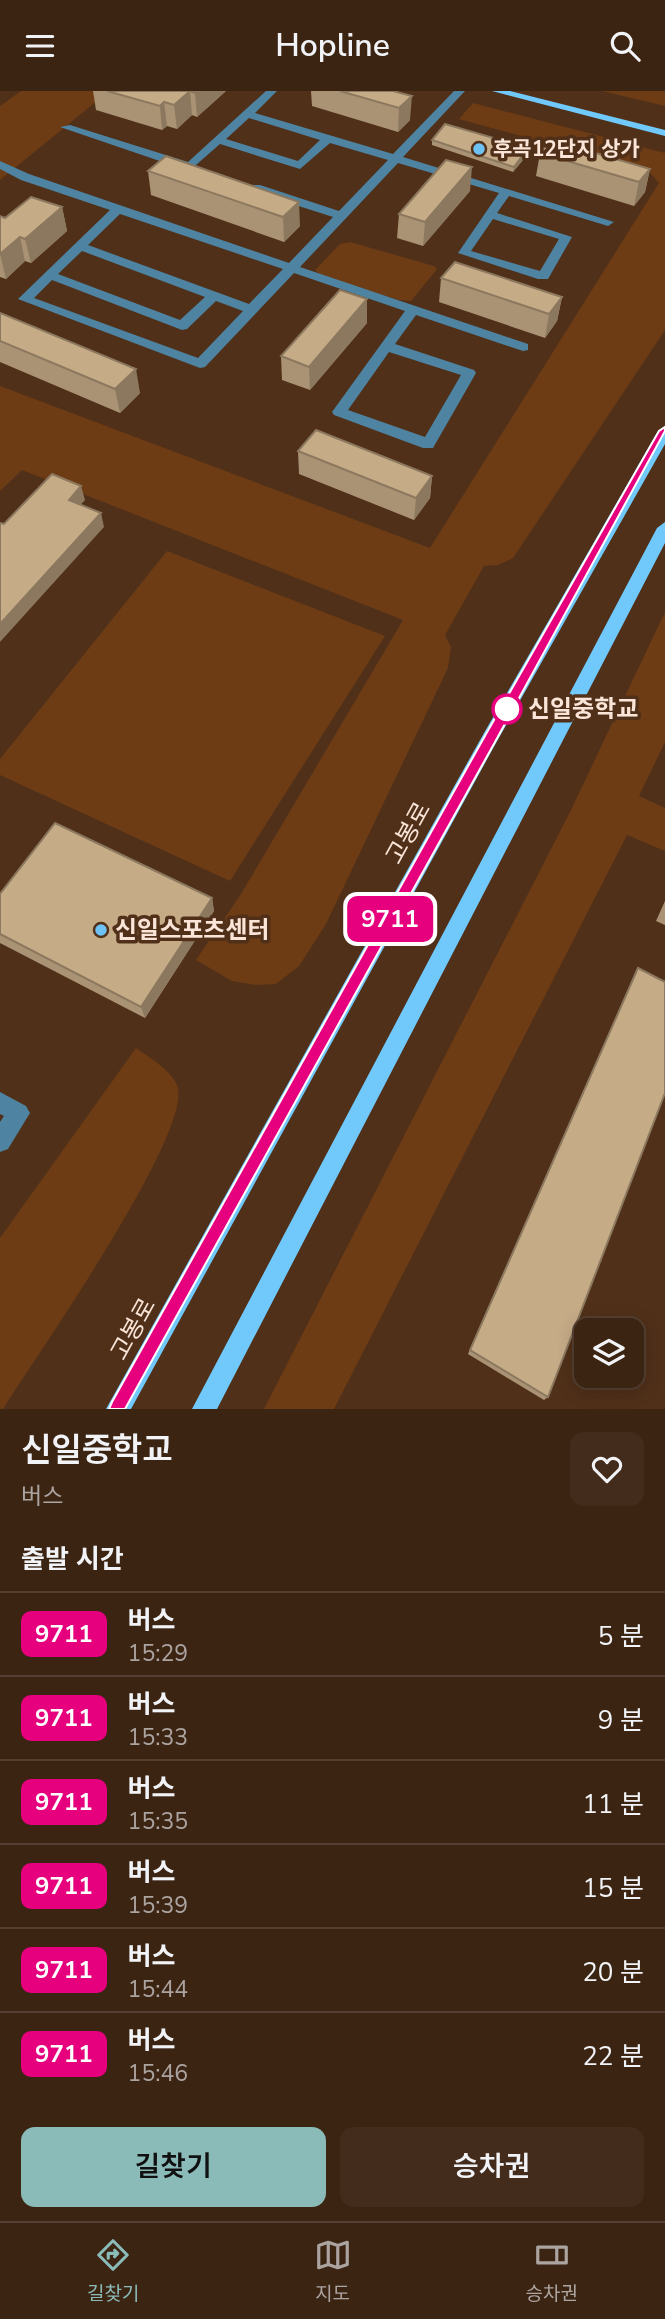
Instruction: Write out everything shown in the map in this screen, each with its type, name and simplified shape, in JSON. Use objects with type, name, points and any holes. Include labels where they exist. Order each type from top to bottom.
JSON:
[{"type":"main road","points":[[497,91],[665,133]]},
{"type":"main road","points":[[545,91],[665,122]]},
{"type":"main road","name":"고봉로","points":[[118,1409],[484,750],[665,431]]},
{"type":"main road","points":[[204,1409],[665,528]]},
{"type":"lane","points":[[189,167],[272,91]]},
{"type":"lane","points":[[118,209],[25,299],[200,364],[460,91]]},
{"type":"lane","points":[[246,114],[608,222]]},
{"type":"lane","points":[[66,127],[201,171]]},
{"type":"lane","points":[[218,140],[300,165],[329,138]]},
{"type":"lane","points":[[0,165],[25,177],[288,269],[523,347]]},
{"type":"lane","points":[[239,183],[340,215]]},
{"type":"lane","points":[[491,215],[566,237],[543,276],[464,253],[506,191]]},
{"type":"lane","points":[[80,246],[250,309]]},
{"type":"lane","points":[[50,275],[182,326],[214,296]]},
{"type":"lane","points":[[386,346],[469,373],[428,444],[339,412],[386,346],[413,309]]},
{"type":"lane","points":[[0,1102],[19,1113],[0,1141]]},
{"type":"shaded area","points":[[21,91],[109,91],[0,180],[0,106]]},
{"type":"shaded area","points":[[602,91],[665,91],[665,106]]},
{"type":"shaded area","points":[[473,103],[665,153],[665,330],[513,558],[498,565],[484,566],[445,635],[451,647],[448,668],[326,924],[299,966],[276,984],[256,985],[232,981],[196,960],[241,894],[403,620],[22,470],[0,491],[0,386],[430,548],[659,183],[648,171],[459,119]]},
{"type":"shaded area","points":[[350,242],[437,269],[411,301],[399,300],[323,277],[315,270],[340,244]]},
{"type":"shaded area","points":[[167,551],[385,636],[230,881],[0,775],[0,759]]},
{"type":"shaded area","points":[[665,612],[665,742],[639,796],[665,808],[665,851],[627,835],[334,1409],[264,1409],[571,810]]},
{"type":"shaded area","points":[[136,1048],[160,1065],[176,1082],[178,1088],[175,1115],[160,1153],[107,1248],[3,1409],[0,1409],[0,1238]]},
{"type":"building","points":[[107,91],[190,91],[174,105],[164,102],[160,106]]},
{"type":"building","points":[[340,91],[393,91],[412,96],[399,108]]},
{"type":"building","name":"후곡12단지 상가","points":[[445,124],[528,148],[514,167],[432,140]]},
{"type":"building","points":[[551,140],[650,169],[639,182],[540,153]]},
{"type":"building","points":[[166,156],[299,202],[283,217],[148,171]]},
{"type":"building","points":[[446,160],[472,167],[425,222],[399,214]]},
{"type":"building","points":[[31,197],[62,207],[25,239],[20,237],[0,254],[0,216],[5,218]]},
{"type":"building","points":[[455,262],[562,297],[549,314],[441,278]]},
{"type":"building","points":[[340,290],[367,299],[309,367],[281,356]]},
{"type":"building","points":[[0,313],[136,369],[115,389],[0,341]]},
{"type":"building","points":[[316,430],[432,476],[416,498],[298,451]]},
{"type":"building","points":[[52,474],[81,486],[69,500],[101,513],[0,624],[0,523],[4,524]]},
{"type":"building","name":"신일스포츠센터","points":[[55,823],[212,898],[141,1007],[0,934],[0,894]]},
{"type":"building","points":[[638,968],[665,982],[665,1093],[578,1318],[574,1318],[574,1329],[548,1397],[470,1350]]},
{"type":"bus line","name":"9711","points":[[119,1409],[490,738],[665,431]]},
{"type":"place","name":"후곡12단지 상가","points":[[479,149]]},
{"type":"place","name":"신일중학교","points":[[507,709]]},
{"type":"place","name":"신일스포츠센터","points":[[101,930]]}]
